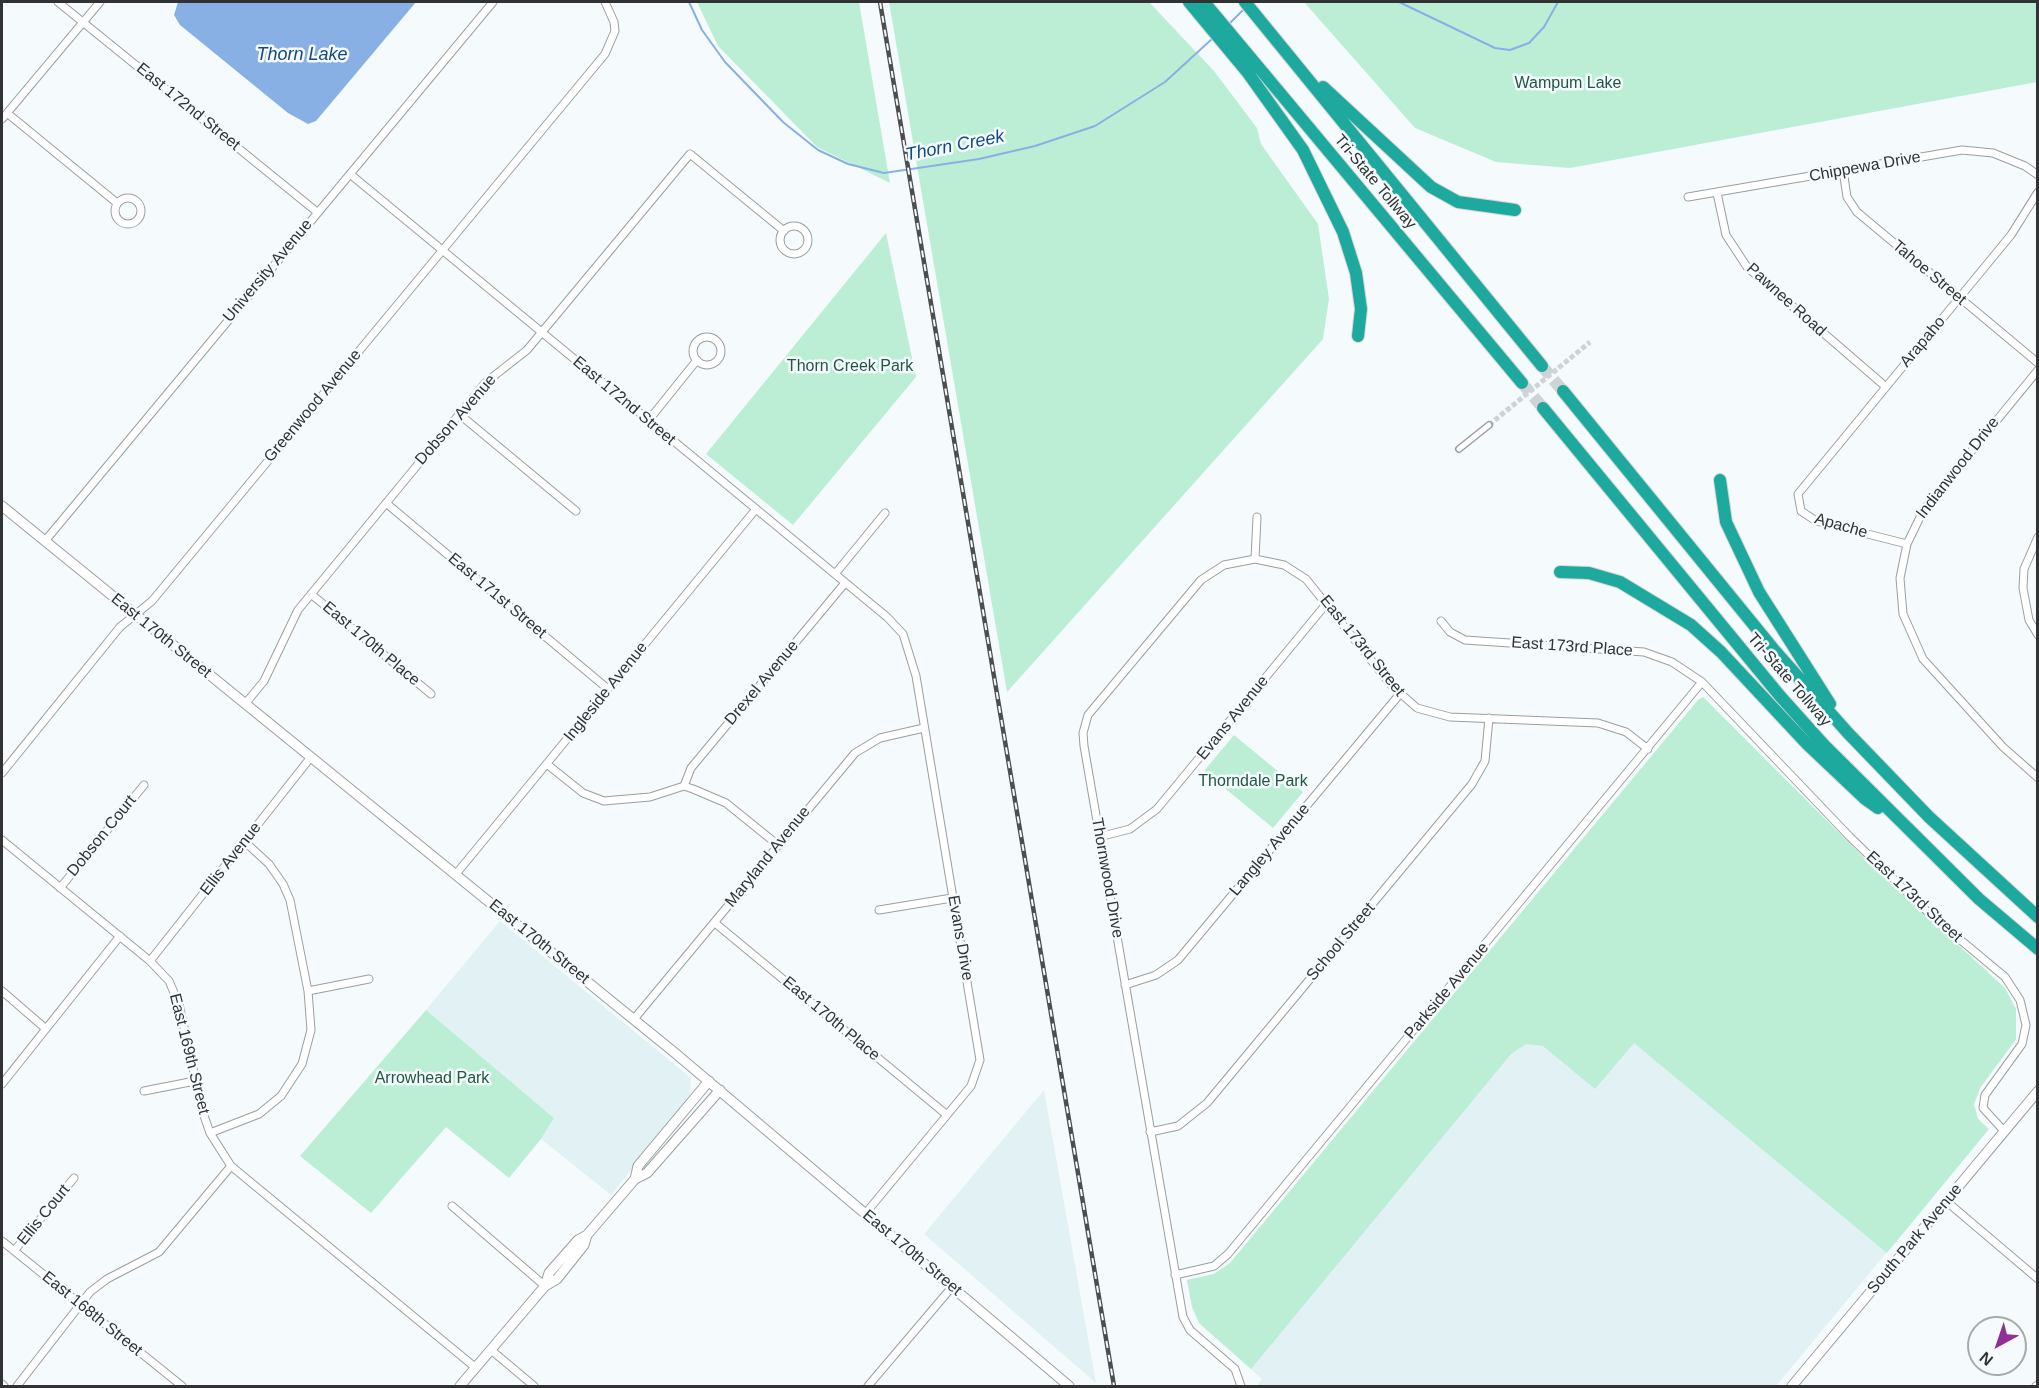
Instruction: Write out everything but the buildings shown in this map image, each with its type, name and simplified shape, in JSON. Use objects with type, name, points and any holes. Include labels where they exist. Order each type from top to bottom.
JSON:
[{"type":"highway","points":[[1189,2],[1252,69],[1303,150],[1343,232],[1356,273],[1361,309],[1358,336]]},
{"type":"highway","name":"Tri-State Tollway","points":[[1204,2],[1252,69],[1522,383]]},
{"type":"highway","name":"Tri-State Tollway","points":[[1245,2],[1542,366]]},
{"type":"highway","points":[[1294,61],[1431,187],[1458,202],[1515,210]]},
{"type":"highway","name":"Tri-State Tollway","points":[[1563,391],[1775,651],[1848,733],[1929,817],[2037,917]]},
{"type":"highway","name":"Tri-State Tollway","points":[[1542,408],[1780,696],[1902,825],[1979,899],[2037,949]]},
{"type":"highway","points":[[1720,480],[1726,522],[1759,592],[1848,733]]},
{"type":"highway","points":[[1560,572],[1589,573],[1620,582],[1682,618],[1721,652],[1807,744],[1864,798],[1902,825]]},
{"type":"street","name":"East 172nd Street","points":[[58,2],[317,212]]},
{"type":"street","points":[[100,2],[4,116],[117,203]]},
{"type":"street","name":"University Avenue","points":[[45,541],[493,2]]},
{"type":"street","name":"Greenwood Avenue","points":[[2,773],[120,627],[152,602],[605,54],[615,32],[614,22],[605,2]]},
{"type":"street","name":"Chippewa Drive","points":[[1688,197],[1962,150],[1993,153],[2009,158],[2037,174]]},
{"type":"street","name":"Dobson Avenue","points":[[245,704],[264,681],[294,617],[311,594],[493,374],[521,356],[542,333],[690,154],[784,231]]},
{"type":"street","name":"Tahoe Street","points":[[1843,170],[1847,196],[1857,212],[2037,363]]},
{"type":"street","name":"East 172nd Street","points":[[350,174],[899,628]]},
{"type":"street","name":"Arapaho","points":[[1802,488],[2021,222],[2037,192]]},
{"type":"street","name":"Pawnee Road","points":[[1718,193],[1726,235],[1747,267],[1886,387]]},
{"type":"street","points":[[797,227],[805,232],[808,241],[805,249],[793,254],[785,250],[781,243],[784,231],[797,227]]},
{"type":"street","points":[[702,338],[716,340],[721,352],[717,360],[709,364],[697,360],[693,352],[695,343],[702,338]]},
{"type":"street","points":[[648,421],[697,360]]},
{"type":"street","name":"Indianwood Drive","points":[[2037,370],[1934,494],[1914,526],[1903,558],[1900,596],[1903,614],[1914,644],[1923,659],[2003,747],[2037,778]]},
{"type":"street","points":[[459,414],[576,511]]},
{"type":"street","points":[[1459,449],[1489,425]]},
{"type":"street","name":"Apache","points":[[1802,488],[1798,494],[1798,505],[1807,516],[1828,524],[1907,544]]},
{"type":"street","name":"East 171st Street","points":[[386,503],[608,689]]},
{"type":"street","name":"East 170th Street","points":[[2,506],[720,1089],[1069,1386]]},
{"type":"street","name":"Ingleside Avenue","points":[[456,874],[548,765],[756,509]]},
{"type":"street","points":[[835,574],[885,513]]},
{"type":"street","points":[[1256,559],[1257,517]]},
{"type":"street","points":[[2037,537],[2024,569],[2023,588],[2027,612],[2037,635]]},
{"type":"street","name":"East 173rd Street","points":[[1256,559],[1292,569],[1306,579],[1399,694],[1417,708],[1436,715],[1598,723],[1626,732],[1648,748]]},
{"type":"street","name":"Thornwood Drive","points":[[1175,1275],[1083,738],[1088,715],[1201,580],[1224,565],[1256,559]]},
{"type":"street","name":"Drexel Avenue","points":[[684,786],[691,768],[845,583]]},
{"type":"street","name":"East 170th Place","points":[[311,594],[430,694]]},
{"type":"street","name":"Evans Avenue","points":[[1099,837],[1130,830],[1157,810],[1327,603]]},
{"type":"street","name":"East 173rd Place","points":[[1441,621],[1450,632],[1465,640],[1644,651],[1672,662],[1702,682]]},
{"type":"street","name":"Evans Drive","points":[[865,1214],[975,1080],[980,1060],[924,728],[909,651],[899,628]]},
{"type":"street","name":"East 173rd Street","points":[[1702,682],[1850,837],[1933,917],[2005,977],[2020,1000],[2026,1025],[2022,1044],[1985,1095],[1983,1108],[2004,1131]]},
{"type":"street","name":"Parkside Avenue","points":[[1175,1275],[1215,1266],[1228,1254],[1702,682]]},
{"type":"street","name":"Langley Avenue","points":[[1125,985],[1156,975],[1178,960],[1399,694]]},
{"type":"street","name":"School Street","points":[[1150,1132],[1178,1126],[1207,1103],[1472,784],[1485,761],[1489,718]]},
{"type":"street","name":"Maryland Avenue","points":[[634,1019],[847,762],[863,747],[880,738],[924,728]]},
{"type":"street","name":"Ellis Avenue","points":[[150,961],[311,757]]},
{"type":"street","points":[[548,765],[583,793],[604,801],[650,797],[684,786],[726,802],[778,845]]},
{"type":"street","name":"Dobson Court","points":[[60,888],[144,784]]},
{"type":"street","name":"East 169th Street","points":[[2,840],[150,961],[169,981],[176,996],[195,1081],[210,1133],[231,1166],[476,1368]]},
{"type":"street","points":[[210,1133],[259,1114],[291,1084],[302,1064],[310,1039],[312,1021],[308,991],[293,912],[283,884],[269,864],[245,842]]},
{"type":"street","points":[[879,910],[952,898]]},
{"type":"street","name":"East 170th Place","points":[[715,922],[947,1115]]},
{"type":"street","points":[[2,1084],[120,936]]},
{"type":"street","points":[[308,991],[369,978]]},
{"type":"street","points":[[2,991],[46,1029]]},
{"type":"street","points":[[144,1091],[195,1081]]},
{"type":"street","points":[[635,1179],[638,1167],[709,1081]]},
{"type":"street","points":[[460,1386],[545,1286],[549,1273],[578,1240],[587,1236],[635,1179],[647,1173],[720,1089]]},
{"type":"street","name":"South Park Avenue","points":[[1792,1386],[2037,1091]]},
{"type":"street","points":[[17,1386],[80,1304],[107,1279],[159,1252],[231,1166]]},
{"type":"street","name":"Ellis Court","points":[[14,1251],[74,1178]]},
{"type":"street","points":[[1946,1201],[2037,1279]]},
{"type":"street","points":[[452,1206],[545,1286]]},
{"type":"street","name":"East 168th Street","points":[[2,1241],[182,1386]]},
{"type":"street","points":[[1175,1275],[1186,1324],[1235,1369],[1241,1386]]},
{"type":"street","points":[[868,1386],[952,1287]]},
{"type":"street","points":[[491,1350],[534,1386]]},
{"type":"shaded area","points":[[1703,697],[1874,868],[2005,988],[2016,1009],[2016,1040],[1980,1088],[1974,1104],[1978,1119],[1989,1129],[1776,1386],[1257,1386],[1262,1379],[1199,1323],[1192,1307],[1187,1280],[1214,1274],[1230,1263],[1698,700]]},
{"type":"shaded area","points":[[500,921],[691,1078],[690,1095],[611,1195],[541,1139],[554,1118],[426,1010]]},
{"type":"shaded area","points":[[1044,1090],[1096,1383],[924,1234]]},
{"type":"green space","points":[[697,2],[859,2],[890,183],[817,147],[718,46]]},
{"type":"green space","points":[[889,2],[1149,2],[1214,71],[1257,128],[1261,144],[1318,224],[1329,299],[1323,339],[1007,692]]},
{"type":"green space","name":"Wampum Lake","points":[[1304,2],[2037,2],[2037,82],[1570,168],[1496,162],[1415,128]]},
{"type":"green space","name":"Thorn Creek Park","points":[[886,233],[916,377],[793,525],[706,454]]},
{"type":"green space","points":[[1703,697],[1874,868],[2005,988],[2016,1009],[2016,1039],[1980,1088],[1974,1104],[1978,1119],[1989,1129],[1887,1253],[1634,1043],[1595,1089],[1543,1046],[1526,1044],[1511,1054],[1251,1369],[1199,1323],[1192,1307],[1187,1280],[1214,1274],[1230,1263],[1698,700]]},
{"type":"green space","name":"Thorndale Park","points":[[1234,735],[1303,792],[1273,828],[1204,771]]},
{"type":"green space","name":"Arrowhead Park","points":[[426,1010],[554,1118],[541,1139],[509,1178],[446,1127],[371,1213],[300,1156]]},
{"type":"water","name":"Thorn Lake","points":[[178,2],[416,2],[316,121],[308,124],[288,113],[180,25],[174,15]]},
{"type":"waterway","name":"Thorn Creek","points":[[689,2],[702,30],[725,62],[783,122],[818,150],[848,164],[884,173],[979,159],[1035,146],[1095,126],[1165,82],[1213,38]]},
{"type":"waterway","name":"Thorn Creek","points":[[1399,2],[1495,48],[1510,50],[1529,43],[1544,27],[1558,2]]},
{"type":"waterway","name":"Thorn Creek","points":[[1229,24],[1244,9]]},
{"type":"tunnel","points":[[1489,425],[1590,342]]},
{"type":"tunnel","points":[[1542,366],[1563,391]]},
{"type":"tunnel","points":[[1522,383],[1543,408]]},
{"type":"railway","points":[[880,2],[1114,1386]]}]
